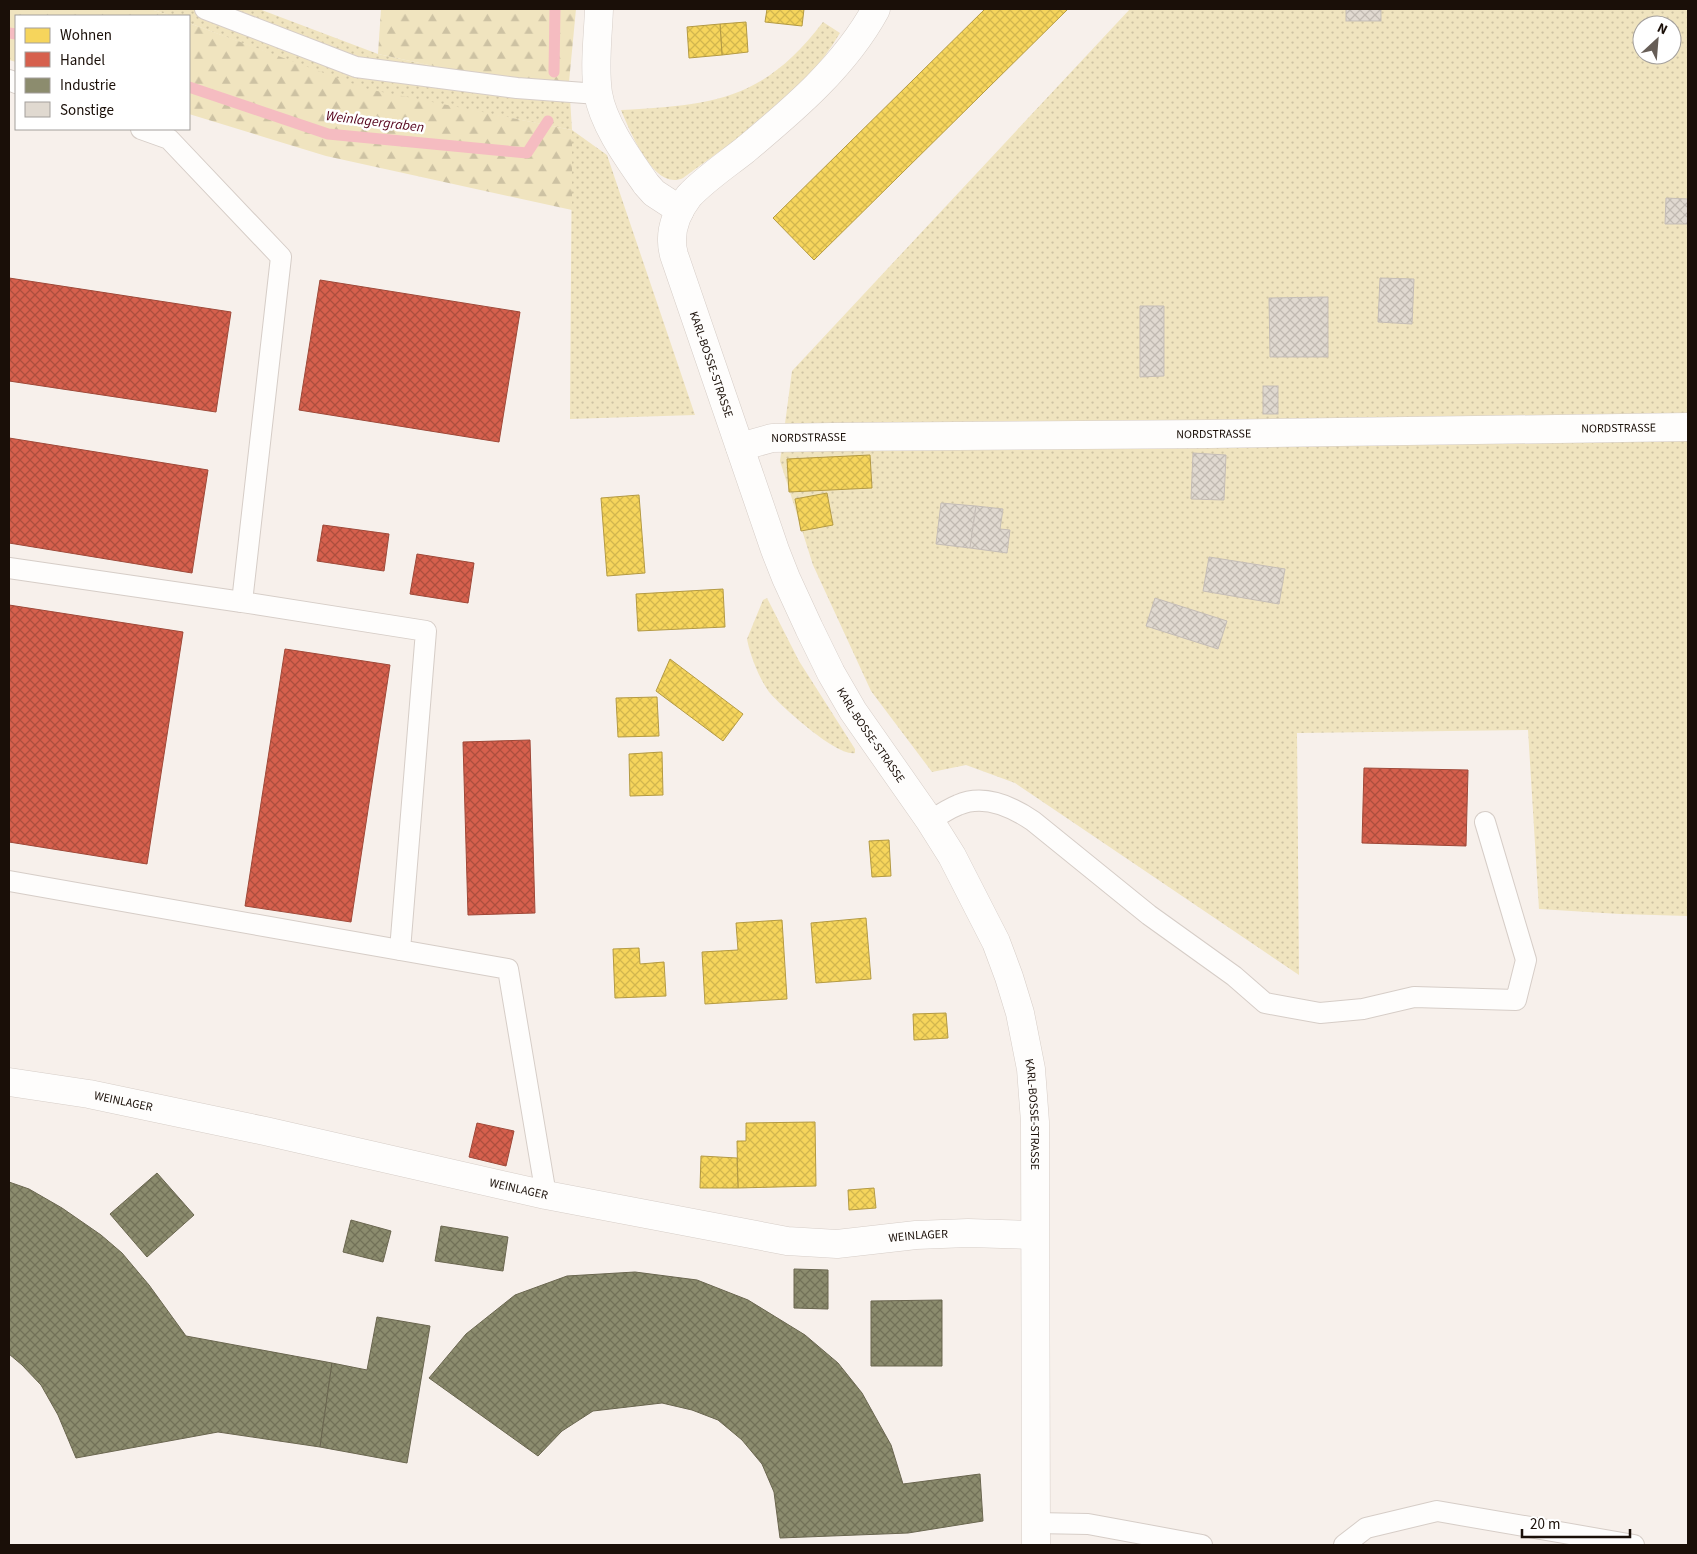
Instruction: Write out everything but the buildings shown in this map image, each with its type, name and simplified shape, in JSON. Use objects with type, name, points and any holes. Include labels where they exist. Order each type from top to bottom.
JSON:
[{"type":"street","points":[[599,9],[598,94],[608,123],[646,184],[654,193],[680,210]]},
{"type":"street","name":"KARL-BOSSE-STRASSE","points":[[876,9],[854,43],[801,102],[693,192],[680,210],[674,225],[672,235],[674,255],[786,578],[831,674],[853,711],[930,821],[955,862],[988,925],[1010,977],[1020,1014],[1033,1089],[1036,1171],[1034,1235],[1036,1534]]},
{"type":"street","name":"NORDSTRASSE","points":[[740,446],[772,438],[1688,427]]},
{"type":"street","name":"WEINLAGER","points":[[9,1082],[89,1094],[265,1131],[546,1195],[787,1241],[837,1244],[916,1235],[968,1233],[1034,1235]]},
{"type":"lane","points":[[205,9],[356,67],[517,88],[598,94]]},
{"type":"lane","points":[[144,130],[169,139],[281,257],[242,602]]},
{"type":"lane","points":[[9,568],[426,631],[400,950]]},
{"type":"lane","points":[[930,821],[959,804],[973,801],[996,803],[1018,812],[1033,821],[1177,936],[1234,976],[1265,1003],[1320,1013],[1363,1009],[1414,997],[1516,1000],[1526,960],[1485,822]]},
{"type":"lane","points":[[9,881],[508,970],[546,1195]]},
{"type":"lane","points":[[1344,1545],[1366,1528],[1437,1511],[1634,1545]]},
{"type":"lane","points":[[1036,1534],[1100,1525],[1202,1545]]},
{"type":"green space","points":[[9,9],[151,9],[168,15],[15,15],[15,62],[9,60]]},
{"type":"green space","points":[[151,9],[259,9],[378,54],[475,75],[569,82],[572,130],[367,90],[190,23],[190,15],[168,15]]},
{"type":"green space","points":[[381,9],[576,9],[569,82],[475,75],[378,54]]},
{"type":"green space","points":[[1130,9],[1688,9],[1688,916],[1539,909],[1528,730],[1297,733],[1299,975],[1015,783],[966,765],[932,772],[871,691],[813,565],[780,461],[792,371]]},
{"type":"green space","points":[[823,22],[840,33],[825,55],[790,95],[748,130],[683,178],[672,180],[662,176],[644,157],[621,110],[710,101],[757,83],[779,68],[801,48]]},
{"type":"green space","points":[[190,23],[367,89],[572,130],[572,210],[326,156],[190,114]]},
{"type":"green space","points":[[572,130],[607,155],[695,415],[570,419]]},
{"type":"green space","points":[[767,598],[799,661],[855,749],[855,753],[847,752],[823,739],[785,708],[765,686],[755,666],[747,639],[763,600]]},
{"type":"waterway","name":"Weinlagergraben","points":[[554,72],[555,9]]},
{"type":"waterway","name":"Weinlagergraben","points":[[9,33],[15,34]]},
{"type":"waterway","name":"Weinlagergraben","points":[[190,87],[328,134],[527,153],[548,121]]}]
